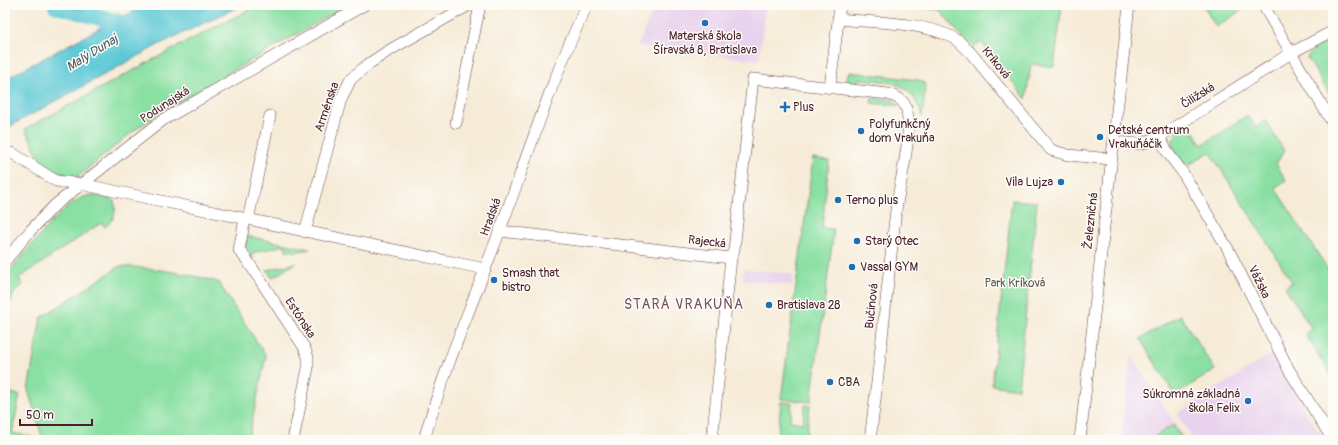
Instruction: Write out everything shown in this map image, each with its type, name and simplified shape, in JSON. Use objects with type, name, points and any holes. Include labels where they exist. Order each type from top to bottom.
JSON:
[{"type":"street","name":"Podunajská","points":[[5,261],[51,209],[163,120],[364,5]]},
{"type":"street","name":"Arménska","points":[[305,232],[339,108],[344,92],[351,79],[366,65],[388,51],[469,5]]},
{"type":"street","points":[[456,123],[480,5]]},
{"type":"street","name":"Hradská","points":[[424,440],[440,386],[484,269],[500,231],[562,58],[587,5]]},
{"type":"street","points":[[830,87],[840,5]]},
{"type":"street","name":"Železničná","points":[[1080,440],[1129,5]]},
{"type":"street","points":[[1263,5],[1333,124]]},
{"type":"street","name":"Kríková","points":[[838,19],[897,24],[934,30],[955,39],[970,52],[1050,150],[1068,155],[1112,160]]},
{"type":"street","name":"Čiližská","points":[[1114,142],[1140,144],[1159,137],[1291,53],[1333,31]]},
{"type":"street","name":"Rajecká","points":[[500,231],[731,258],[734,250],[754,79]]},
{"type":"street","name":"Bučinová","points":[[754,79],[888,94],[896,96],[906,105],[908,117],[905,152],[898,191],[870,440]]},
{"type":"street","name":"Estónska","points":[[270,116],[239,250],[247,260],[308,357],[308,368],[293,440]]},
{"type":"street","name":"Vážska","points":[[1159,137],[1168,153],[1183,173],[1228,249],[1289,370],[1333,440]]},
{"type":"street","points":[[12,153],[56,182],[81,184],[484,269]]},
{"type":"street","points":[[712,440],[731,258]]},
{"type":"shaded area","name":"Materská škola Šíravská 8, Bratislava","points":[[655,5],[772,5],[765,6],[759,60],[638,46]]},
{"type":"shaded area","points":[[744,269],[793,274],[792,285],[743,280]]},
{"type":"shaded area","name":"Súkromná základná škola Felix","points":[[1273,353],[1283,375],[1324,440],[1194,440],[1177,414]]},
{"type":"shaded area","points":[[1131,354],[1185,440],[1121,440]]},
{"type":"green space","points":[[258,5],[348,5],[166,109],[136,129],[79,176],[56,172],[43,163],[25,129]]},
{"type":"green space","points":[[895,5],[1062,5],[1054,67],[1031,64],[1026,99],[981,42],[973,47],[958,32],[940,10]]},
{"type":"green space","points":[[1203,5],[1239,5],[1242,10],[1216,27]]},
{"type":"green space","points":[[1333,41],[1333,101],[1307,57],[1318,46]]},
{"type":"green space","points":[[848,73],[918,80],[924,83],[926,86],[922,117],[918,105],[912,96],[899,85],[881,81],[858,79],[857,86],[846,85]]},
{"type":"green space","points":[[872,98],[893,100],[900,106],[871,103]]},
{"type":"green space","points":[[1246,116],[1251,119],[1256,127],[1266,121],[1284,151],[1276,164],[1286,180],[1275,188],[1333,277],[1333,378],[1305,334],[1312,329],[1285,287],[1292,282],[1210,152],[1192,163],[1184,164],[1181,162],[1173,148],[1174,136],[1188,123],[1202,145]]},
{"type":"green space","points":[[813,158],[829,161],[822,228],[834,229],[811,402],[781,399]]},
{"type":"green space","points":[[91,195],[112,199],[114,201],[115,212],[111,222],[105,227],[101,223],[19,278],[23,285],[14,293],[9,305],[5,304],[5,278],[18,261],[53,220],[71,204],[81,198]]},
{"type":"green space","name":"Park Kríková","points":[[1012,200],[1037,202],[1018,389],[992,385]]},
{"type":"green space","points":[[247,236],[310,249],[294,252],[293,250],[287,252],[285,245],[252,253],[253,259],[246,248]]},
{"type":"green space","points":[[296,263],[272,278],[267,270]]},
{"type":"green space","points":[[120,266],[169,271],[218,282],[266,356],[248,440],[43,440],[28,390],[41,318]]},
{"type":"green space","points":[[1180,315],[1215,370],[1175,395],[1140,339]]},
{"type":"green space","points":[[5,392],[20,395],[12,433],[33,437],[35,440],[5,440]]},
{"type":"green space","points":[[781,402],[792,403],[790,421],[803,423],[805,405],[810,406],[806,440],[777,440]]},
{"type":"green space","points":[[1173,425],[1183,440],[1151,439]]},
{"type":"water","name":"Malý Dunaj","points":[[149,5],[242,5],[160,44],[5,129],[5,79],[113,21]]},
{"type":"waterway","points":[[56,5],[134,27]]},
{"type":"place","name":"Materská škola Šíravská 8, Bratislava","points":[[705,23]]},
{"type":"place","name":"Plus","points":[[785,107]]},
{"type":"place","name":"Polyfunkčný dom Vrakuňa","points":[[861,131]]},
{"type":"place","name":"Detské centrum Vrakuňáčik","points":[[1100,137]]},
{"type":"place","name":"Vila Lujza","points":[[1061,182]]},
{"type":"place","name":"Terno plus","points":[[838,200]]},
{"type":"place","name":"Starý Otec","points":[[857,241]]},
{"type":"place","name":"Vassal GYM","points":[[852,267]]},
{"type":"place","name":"Smash that bistro","points":[[494,280]]},
{"type":"place","name":"Bratislava 28","points":[[769,305]]},
{"type":"place","name":"CBA","points":[[830,382]]},
{"type":"place","name":"Súkromná základná škola Felix","points":[[1248,401]]},
{"type":"district","name":"STARÁ VRAKUŇA","points":[[684,304]]}]
